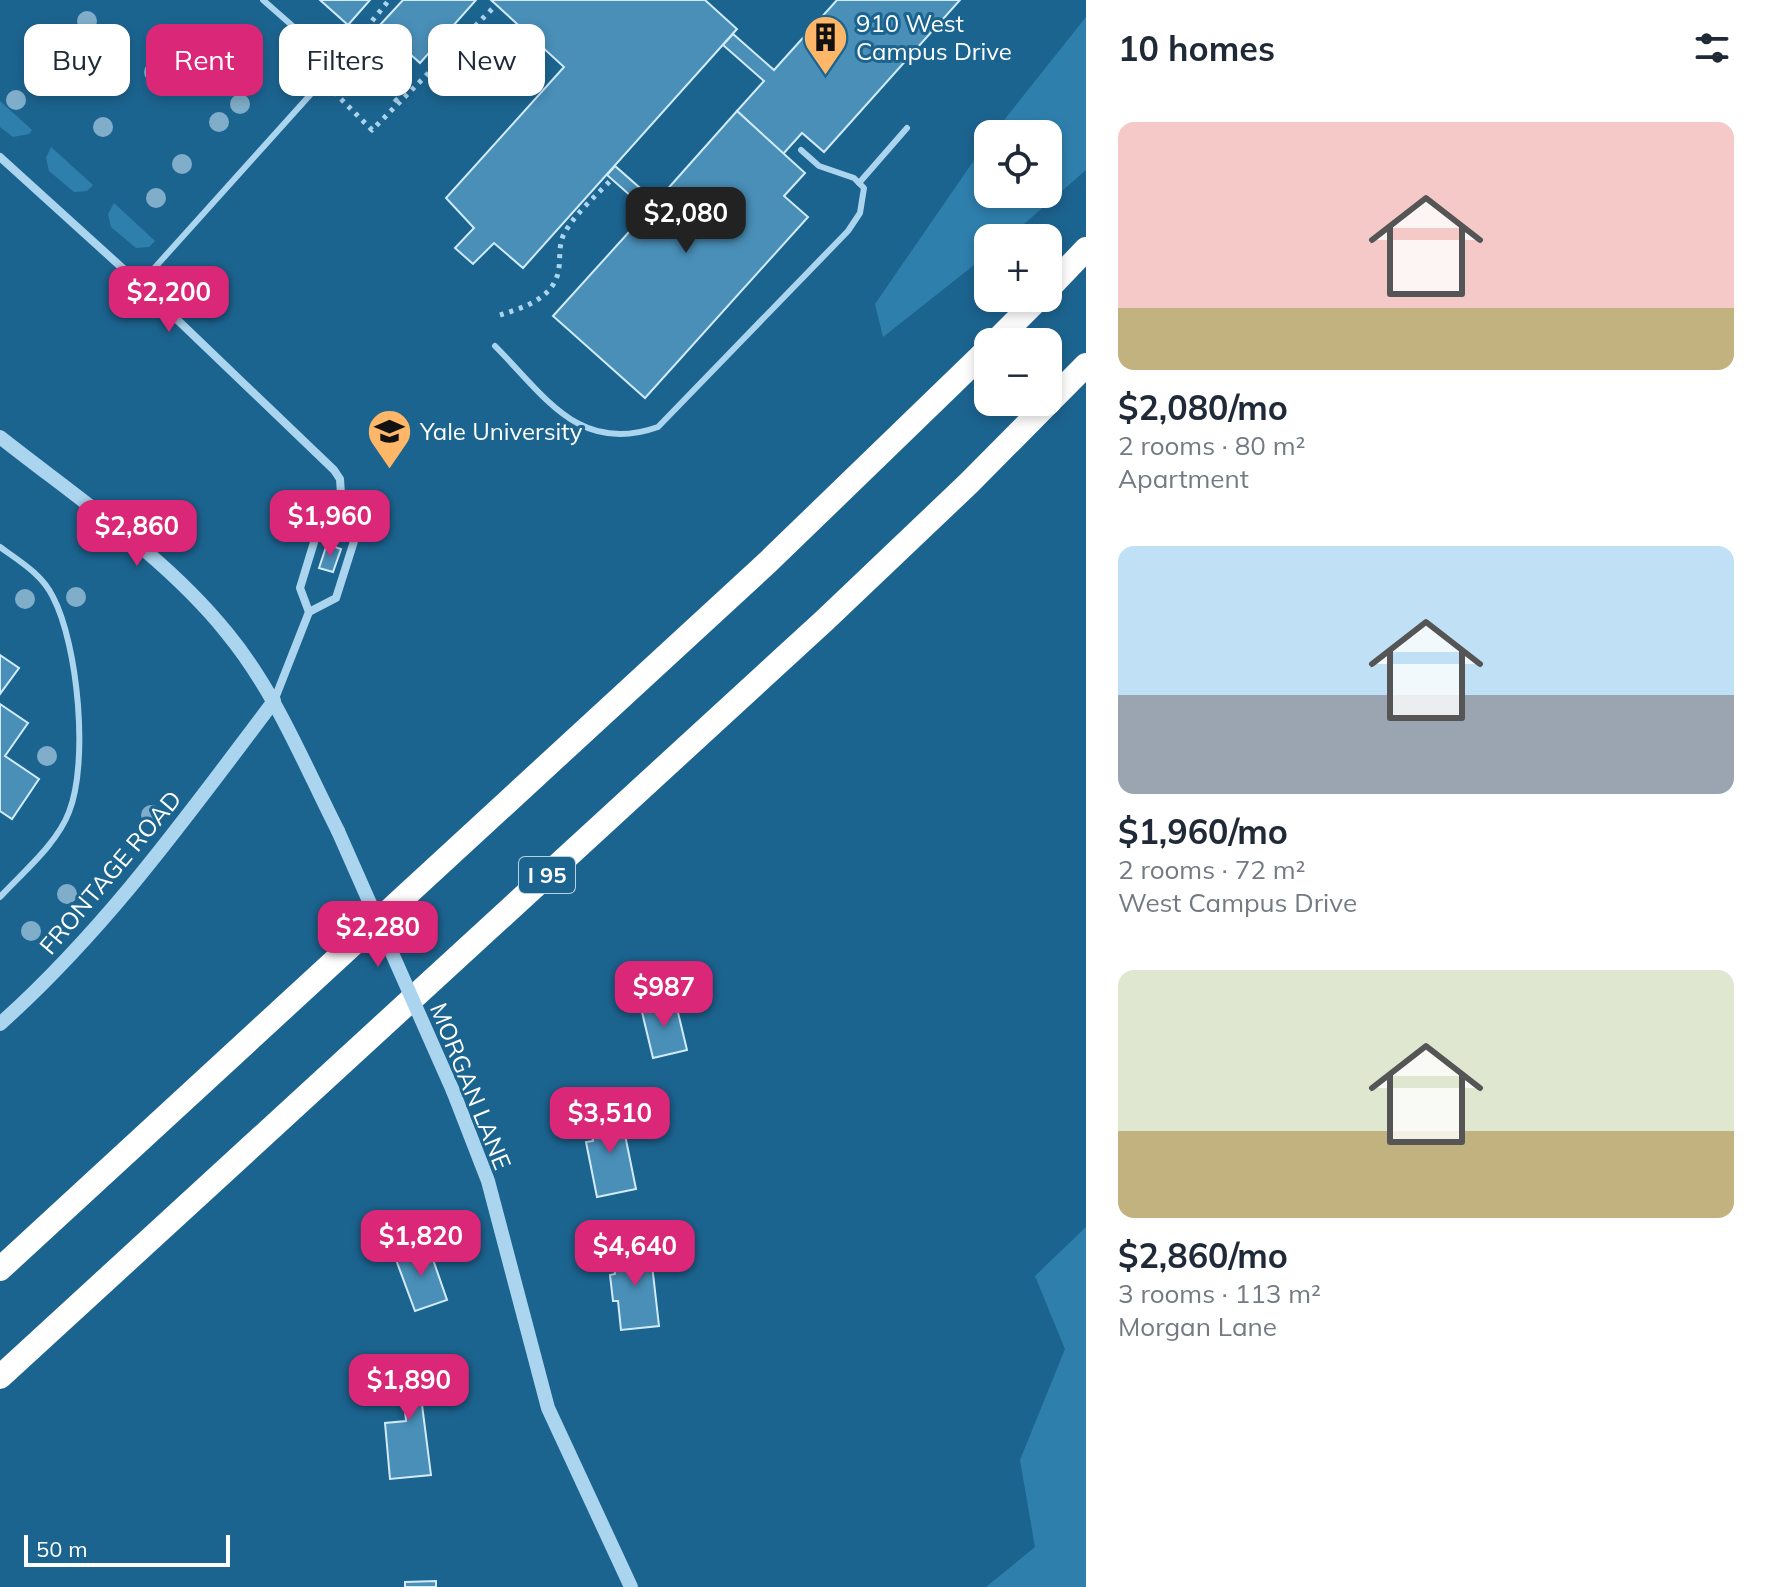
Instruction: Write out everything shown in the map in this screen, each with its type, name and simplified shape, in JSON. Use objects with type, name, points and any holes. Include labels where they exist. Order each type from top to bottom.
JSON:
[{"type":"highway","points":[[1062,274],[1086,249]]},
{"type":"highway","points":[[1009,328],[1025,312]]},
{"type":"highway","points":[[0,1269],[842,494],[974,363]]},
{"type":"highway","name":"I 95","points":[[0,1377],[836,611],[1086,365]]},
{"type":"street","points":[[0,157],[140,284],[340,479],[342,509],[356,535],[352,554],[336,598],[309,612],[274,701]]},
{"type":"street","name":"MORGAN LANE","points":[[0,437],[148,552],[227,632],[274,701],[338,831],[453,1091],[488,1181],[548,1408],[631,1587]]},
{"type":"street","points":[[309,612],[300,588],[315,539],[320,527],[342,509]]},
{"type":"street","name":"FRONTAGE ROAD","points":[[0,1024],[44,985],[140,879],[274,701]]},
{"type":"lane","points":[[263,0],[290,24]]},
{"type":"lane","points":[[140,284],[309,96]]},
{"type":"lane","points":[[859,183],[907,128]]},
{"type":"lane","points":[[495,346],[564,414],[591,431],[640,434],[658,427],[848,231],[860,213],[864,188],[854,178],[819,166],[801,150]]},
{"type":"lane","points":[[0,547],[35,573],[53,596],[64,631],[81,734],[78,779],[68,815],[58,832],[0,897]]},
{"type":"path","points":[[369,24],[389,0]]},
{"type":"path","points":[[338,96],[372,130],[496,5]]},
{"type":"path","points":[[392,96],[399,103]]},
{"type":"path","points":[[500,315],[533,303],[554,284],[560,247],[568,227],[612,179]]},
{"type":"shaded area","points":[[1086,17],[1086,170],[1062,191],[1062,120],[1004,120]]},
{"type":"shaded area","points":[[0,101],[32,130],[29,134],[13,137],[0,127]]},
{"type":"shaded area","points":[[51,147],[93,185],[87,191],[74,192],[49,171],[46,158]]},
{"type":"shaded area","points":[[974,160],[974,208],[1042,208],[1024,224],[974,224],[974,265],[883,337],[875,304]]},
{"type":"shaded area","points":[[114,203],[155,241],[149,247],[136,248],[111,227],[108,214]]},
{"type":"shaded area","points":[[1086,1227],[1086,1587],[986,1587],[1035,1547],[1020,1460],[1065,1349],[1035,1276]]},
{"type":"building","points":[[320,0],[370,0],[347,24]]},
{"type":"building","points":[[403,0],[476,0],[455,24],[428,24],[428,54],[420,63],[412,56],[412,24],[381,24]]},
{"type":"building","points":[[491,0],[705,0],[737,29],[523,268],[494,243],[473,264],[455,248],[474,228],[446,198],[538,96],[545,96],[545,88],[564,67],[545,50],[545,24],[517,24]]},
{"type":"building","name":"910 West Campus Drive","points":[[837,0],[960,0],[824,152],[802,133],[783,154],[737,111],[764,81],[723,45],[733,34],[774,70]]},
{"type":"building","points":[[737,111],[805,173],[784,196],[808,217],[645,398],[553,316],[648,211],[607,175],[615,166],[656,202]]},
{"type":"building","points":[[327,544],[341,549],[333,572],[319,568]]},
{"type":"building","points":[[0,655],[19,668],[0,694]]},
{"type":"building","points":[[0,704],[28,723],[5,756],[39,779],[12,819],[0,811]]},
{"type":"building","points":[[675,1000],[687,1050],[653,1058],[641,1008]]},
{"type":"building","points":[[620,1110],[636,1189],[597,1197],[586,1142],[593,1141],[588,1116]]},
{"type":"building","points":[[428,1245],[447,1300],[415,1311],[395,1257]]},
{"type":"building","points":[[650,1247],[659,1326],[621,1330],[618,1301],[613,1301],[610,1275],[615,1274],[612,1251]]},
{"type":"building","points":[[424,1356],[428,1389],[420,1389],[431,1475],[390,1479],[385,1423],[406,1421],[403,1391],[394,1392],[391,1359]]},
{"type":"building","points":[[436,1581],[436,1587],[405,1587],[405,1582]]},
{"type":"place","name":"910 West Campus Drive","points":[[825,76]]},
{"type":"place","name":"Yale University","points":[[389,470]]}]
